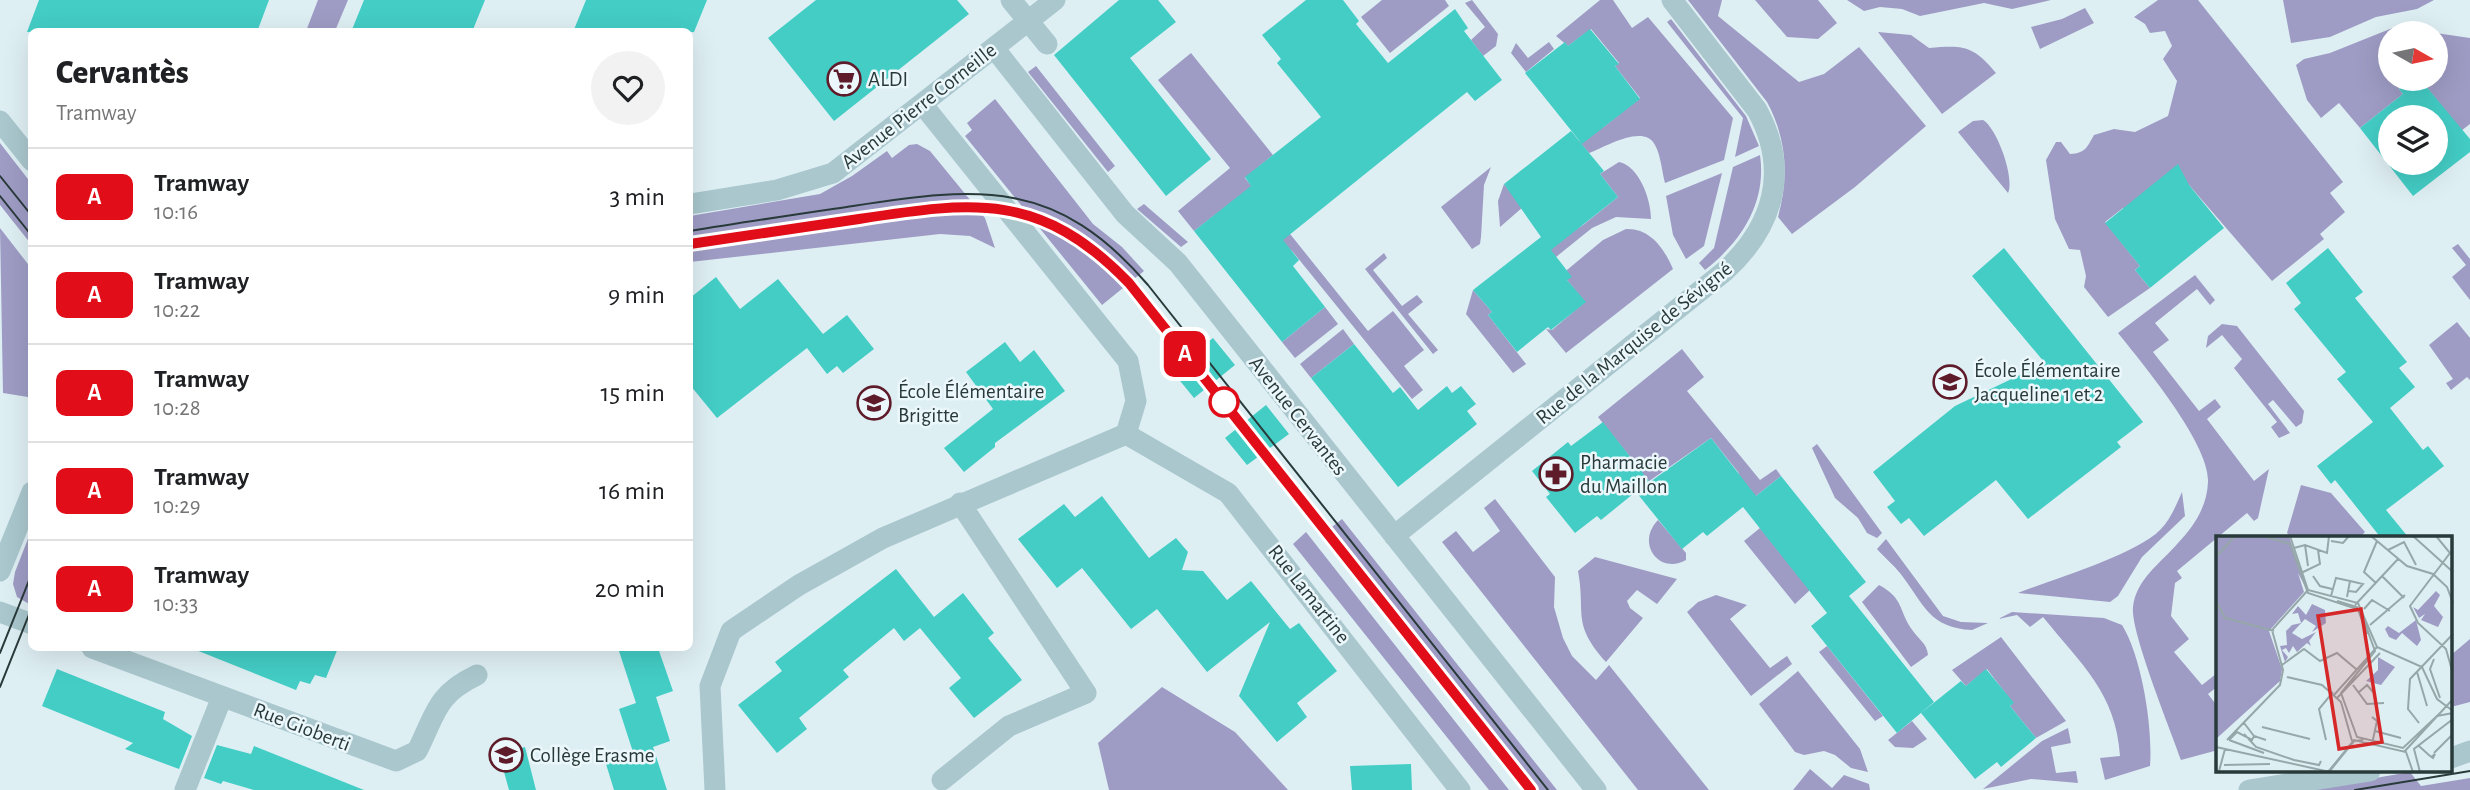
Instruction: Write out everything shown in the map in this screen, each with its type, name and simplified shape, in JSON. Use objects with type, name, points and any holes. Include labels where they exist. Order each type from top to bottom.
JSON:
[{"type":"street","points":[[1011,0],[1047,44]]},
{"type":"street","name":"Avenue Pierre Corneille","points":[[693,204],[777,190],[833,173],[1055,0]]},
{"type":"street","name":"Rue de la Marquise de Sévigné","points":[[1394,536],[1725,271],[1748,247],[1765,219],[1774,175],[1774,152],[1768,130],[1757,110],[1672,0]]},
{"type":"street","name":"Avenue Cervantes","points":[[994,48],[1125,214],[1178,263],[1596,790]]},
{"type":"street","points":[[715,790],[710,686],[731,631],[799,586],[883,538],[1126,434],[1136,401],[1128,361],[923,104]]},
{"type":"street","points":[[0,121],[28,156]]},
{"type":"street","name":"Rue Lamartine","points":[[1126,434],[1228,492],[1460,790]]},
{"type":"street","points":[[0,571],[28,502]]},
{"type":"street","points":[[942,780],[1009,726],[1086,693],[960,503]]},
{"type":"street","points":[[0,612],[28,622]]},
{"type":"street","name":"Rue Gioberti","points":[[100,651],[396,761],[417,751],[430,719],[444,696],[477,675]]},
{"type":"street","points":[[185,790],[222,697]]},
{"type":"street","points":[[2452,758],[2470,751]]},
{"type":"street","points":[[2249,790],[2364,772]]},
{"type":"shaded area","points":[[318,0],[348,0],[336,28],[307,28]]},
{"type":"shaded area","points":[[1382,0],[1445,0],[1449,6],[1390,53],[1361,17]]},
{"type":"shaded area","points":[[1472,0],[1498,34],[1496,46],[1483,56],[1471,40],[1485,27],[1465,3]]},
{"type":"shaded area","points":[[1600,0],[1613,0],[1632,28],[1648,17],[1733,118],[1724,160],[1665,183],[1659,154],[1650,139],[1634,136],[1589,153],[1579,141],[1605,126],[1640,98],[1615,66],[1619,63],[1591,29],[1568,46],[1556,36]]},
{"type":"shaded area","points":[[1688,0],[1722,0],[1718,16],[1799,82],[1824,74],[1859,47],[1926,126],[1855,187],[1792,234],[1778,217],[1785,173],[1782,144],[1774,116],[1767,102]]},
{"type":"shaded area","points":[[1755,0],[1818,0],[1837,23],[1818,39],[1787,37]]},
{"type":"shaded area","points":[[1847,0],[2051,0],[2012,9],[1984,3],[1920,16],[1902,9],[1880,7],[1864,11]]},
{"type":"shaded area","points":[[2158,0],[2198,0],[2343,182],[2330,193],[2345,212],[2320,234],[2324,239],[2272,281],[2189,185],[2127,213],[2123,208],[2105,222],[2140,266],[2135,270],[2150,288],[2108,317],[2084,287],[2086,276],[2080,250],[2069,249],[2055,219],[2046,160],[2056,142],[2061,142],[2070,154],[2080,152],[2094,135],[2114,129],[2135,132],[2168,116],[2177,81],[2163,59],[2172,46],[2165,31],[2150,33],[2145,24],[2134,17]]},
{"type":"shaded area","points":[[2283,0],[2434,0],[2417,9],[2376,17],[2330,37],[2291,43]]},
{"type":"shaded area","points":[[2085,8],[2094,23],[2040,49],[2031,27],[2062,19]]},
{"type":"shaded area","points":[[1671,19],[1746,116],[1759,146],[1735,157],[1743,118],[1667,22]]},
{"type":"shaded area","points":[[1878,32],[1911,35],[1929,48],[1967,49],[1981,57],[1996,73],[1942,114]]},
{"type":"shaded area","points":[[2378,34],[2378,91],[2401,91],[2403,94],[2389,105],[2378,105],[2378,114],[2360,128],[2339,103],[2321,118],[2307,100],[2296,65],[2304,59],[2330,53]]},
{"type":"shaded area","points":[[2448,35],[2470,38],[2470,124],[2457,134],[2448,119],[2448,105],[2440,105],[2430,91],[2448,91]]},
{"type":"shaded area","points":[[1549,42],[1554,49],[1526,72],[1511,53],[1516,43],[1528,58]]},
{"type":"shaded area","points":[[1191,53],[1273,155],[1245,178],[1368,331],[1393,311],[1424,350],[1404,366],[1423,390],[1412,399],[1293,252],[1233,201],[1194,231],[1178,211],[1230,168],[1158,80]]},
{"type":"shaded area","points":[[1036,66],[1115,166],[1108,172],[1028,72]]},
{"type":"shaded area","points":[[995,99],[1093,224],[1122,247],[1144,271],[1102,305],[965,136],[972,130],[967,123]]},
{"type":"shaded area","points":[[1983,120],[1994,133],[2007,165],[2010,186],[2008,193],[1958,132],[1973,121]]},
{"type":"shaded area","points":[[0,143],[28,179],[28,240],[0,205]]},
{"type":"shaded area","points":[[917,144],[930,151],[985,218],[995,248],[970,236],[940,234],[693,262],[693,215],[820,194],[852,176],[887,151],[892,158],[909,145]]},
{"type":"shaded area","points":[[1760,155],[1759,189],[1749,220],[1730,247],[1705,270],[1699,263],[1714,248],[1733,167]]},
{"type":"shaded area","points":[[1619,162],[1632,170],[1642,184],[1649,202],[1651,219],[1616,217],[1592,228],[1556,257],[1548,247],[1583,225],[1618,197],[1600,174]]},
{"type":"shaded area","points":[[1491,167],[1484,185],[1480,244],[1472,249],[1441,207]]},
{"type":"shaded area","points":[[1722,173],[1704,246],[1686,259],[1673,235],[1666,196]]},
{"type":"shaded area","points":[[1504,184],[1523,207],[1500,227],[1498,201]]},
{"type":"shaded area","points":[[1144,204],[1188,242],[1181,247],[1137,209]]},
{"type":"shaded area","points":[[0,228],[28,264],[28,397],[3,393]]},
{"type":"shaded area","points":[[1626,229],[1642,232],[1655,241],[1673,269],[1566,353],[1546,329],[1552,330],[1585,302],[1567,280],[1567,270],[1603,240]]},
{"type":"shaded area","points":[[2458,244],[2470,259],[2470,300],[2452,277],[2466,265],[2452,248]]},
{"type":"shaded area","points":[[1384,253],[1387,258],[1373,270],[1402,306],[1417,295],[1423,302],[1408,314],[1438,350],[1433,354],[1365,269]]},
{"type":"shaded area","points":[[2195,275],[2215,300],[2210,305],[2197,289],[2155,323],[2169,340],[2153,352],[2199,411],[2215,399],[2221,407],[2207,419],[2254,481],[2269,469],[2258,518],[2254,521],[2247,513],[2177,571],[2182,578],[2175,583],[2171,616],[2189,639],[2174,652],[2202,685],[2216,674],[2216,688],[2208,694],[2216,704],[2216,751],[2181,760],[2144,658],[2133,607],[2144,580],[2184,537],[2199,516],[2207,491],[2206,466],[2173,404],[2118,333]]},
{"type":"shaded area","points":[[1473,290],[1492,312],[1488,315],[1526,364],[1513,373],[1466,314]]},
{"type":"shaded area","points":[[1325,307],[1338,324],[1295,358],[1282,342]]},
{"type":"shaded area","points":[[2457,322],[2470,338],[2470,380],[2467,377],[2451,390],[2446,383],[2453,379],[2429,345]]},
{"type":"shaded area","points":[[2222,324],[2237,326],[2304,411],[2302,423],[2296,427],[2273,400],[2268,404],[2290,433],[2279,438],[2271,427],[2277,422],[2234,368],[2242,359],[2222,335],[2206,348],[2208,336]]},
{"type":"shaded area","points":[[1343,329],[1354,344],[1311,378],[1300,364]]},
{"type":"shaded area","points":[[1682,349],[1704,377],[1687,391],[1760,480],[1776,469],[1781,476],[1751,500],[1738,472],[1711,438],[1645,484],[1627,461],[1631,458],[1598,417]]},
{"type":"shaded area","points":[[1817,444],[1882,533],[1877,538],[1867,533],[1858,518],[1835,498],[1812,448]]},
{"type":"shaded area","points":[[2301,485],[2331,493],[2365,532],[2361,536],[2290,536],[2287,533]]},
{"type":"shaded area","points":[[2182,492],[2185,516],[2142,557],[2118,596],[2110,602],[2018,593],[2114,557],[2148,539],[2167,521]]},
{"type":"shaded area","points":[[1495,499],[1555,577],[1554,607],[1563,638],[1572,656],[1596,680],[1609,665],[1709,790],[1638,790],[1442,542],[1456,531],[1473,552],[1500,531],[1484,508]]},
{"type":"shaded area","points":[[1342,519],[1557,790],[1525,790],[1323,534]]},
{"type":"shaded area","points":[[1658,520],[1686,553],[1686,560],[1676,564],[1667,563],[1654,555],[1649,538]]},
{"type":"shaded area","points":[[1760,528],[1810,590],[1795,604],[1744,541]]},
{"type":"shaded area","points":[[1306,532],[1509,790],[1489,790],[1293,544]]},
{"type":"shaded area","points":[[28,539],[28,603],[17,597],[13,584]]},
{"type":"shaded area","points":[[1886,539],[1943,616],[1961,622],[1988,623],[1972,630],[1946,625],[1937,620],[1877,549]]},
{"type":"shaded area","points":[[1595,557],[1677,579],[1657,604],[1637,590],[1627,601],[1630,608],[1643,618],[1606,662],[1588,637],[1582,618],[1578,571]]},
{"type":"shaded area","points":[[1879,585],[1897,600],[1908,624],[1926,647],[1928,655],[1911,667],[1862,602]]},
{"type":"shaded area","points":[[1716,595],[1747,605],[1730,619],[1770,668],[1787,656],[1792,664],[1751,696],[1687,612],[1698,602]]},
{"type":"shaded area","points":[[2012,612],[2104,618],[2122,625],[2135,655],[2145,694],[2150,733],[2150,766],[2105,780],[2100,758],[2120,756],[2112,714],[2104,697],[2083,665],[2043,617],[2030,627],[2017,615],[1998,619]]},
{"type":"shaded area","points":[[2001,637],[2066,721],[2036,738],[2010,706],[2013,703],[1987,669],[1966,686],[1952,670]]},
{"type":"shaded area","points":[[2470,639],[2470,702],[2452,707],[2452,654]]},
{"type":"shaded area","points":[[1827,646],[1883,716],[1875,721],[1819,652]]},
{"type":"shaded area","points":[[1798,671],[1860,749],[1868,772],[1851,768],[1835,755],[1824,751],[1804,755],[1795,752],[1759,704]]},
{"type":"shaded area","points":[[1162,687],[1235,732],[1288,790],[1109,790],[1098,743]]},
{"type":"shaded area","points":[[1912,721],[1927,739],[1913,748],[1895,747],[1888,740]]},
{"type":"shaded area","points":[[2068,728],[2071,743],[2051,747],[2056,773],[2076,771],[2078,783],[2031,779],[1983,789],[2042,741]]},
{"type":"shaded area","points":[[1810,769],[1832,788],[1844,775],[1869,784],[1870,790],[1793,790]]},
{"type":"shaded area","points":[[2410,772],[2421,786],[2470,778],[2470,790],[2306,790]]},
{"type":"building","points":[[39,0],[269,0],[258,28],[28,28]]},
{"type":"building","points":[[364,0],[485,0],[474,28],[353,28]]},
{"type":"building","points":[[586,0],[707,0],[694,32],[693,28],[575,28]]},
{"type":"building","name":"ALDI","points":[[816,0],[957,0],[969,14],[834,121],[768,38]]},
{"type":"building","points":[[1119,0],[1158,0],[1176,22],[1130,58],[1211,159],[1166,196],[1054,55]]},
{"type":"building","points":[[1306,0],[1343,0],[1359,21],[1356,24],[1388,63],[1455,9],[1468,28],[1464,31],[1502,80],[1475,101],[1467,92],[1283,240],[1299,260],[1293,266],[1325,307],[1282,342],[1194,231],[1251,186],[1245,177],[1321,117],[1277,63],[1281,59],[1262,35]]},
{"type":"building","points":[[1590,29],[1619,64],[1615,66],[1640,99],[1582,144],[1525,73],[1565,42],[1568,46]]},
{"type":"building","points":[[2401,91],[2430,91],[2442,105],[2389,105],[2403,94]]},
{"type":"building","points":[[2448,113],[2470,139],[2470,152],[2448,169]]},
{"type":"building","points":[[2378,114],[2378,151],[2360,128]]},
{"type":"building","points":[[1571,131],[1604,171],[1600,174],[1618,197],[1551,250],[1572,277],[1567,280],[1586,302],[1551,330],[1548,327],[1517,352],[1488,315],[1492,312],[1473,290],[1541,237],[1504,184]]},
{"type":"building","points":[[2178,164],[2189,185],[2224,228],[2150,288],[2135,270],[2140,266],[2105,223]]},
{"type":"building","points":[[2397,175],[2440,175],[2413,196]]},
{"type":"building","points":[[2004,248],[2143,422],[2117,442],[2121,447],[2028,519],[1996,480],[1924,536],[1909,518],[1901,524],[1887,507],[1895,501],[1873,472],[1955,406],[2045,363],[1972,276]]},
{"type":"building","points":[[2328,248],[2363,292],[2355,298],[2407,362],[2399,368],[2415,387],[2390,408],[2423,450],[2428,446],[2444,466],[2386,510],[2407,536],[2379,536],[2335,480],[2331,484],[2317,466],[2373,422],[2337,379],[2346,372],[2294,309],[2301,303],[2286,283]]},
{"type":"building","points":[[716,277],[740,309],[778,279],[823,334],[847,315],[874,349],[843,373],[837,366],[827,374],[807,348],[717,418],[693,389],[693,296]]},
{"type":"building","points":[[1213,338],[1235,365],[1194,398],[1172,371]]},
{"type":"building","points":[[1005,342],[1020,362],[1034,350],[1065,391],[995,443],[995,447],[964,472],[944,448],[993,409],[966,372]]},
{"type":"building","points":[[1354,344],[1393,393],[1400,387],[1418,410],[1447,386],[1452,393],[1461,386],[1476,404],[1467,411],[1477,424],[1398,487],[1311,378]]},
{"type":"building","points":[[1266,405],[1289,434],[1247,465],[1225,438]]},
{"type":"building","points":[[1603,422],[1649,481],[1601,520],[1597,516],[1575,533],[1546,497],[1550,494],[1532,471],[1568,442],[1571,446]]},
{"type":"building","points":[[1711,438],[1756,496],[1781,476],[1866,582],[1849,596],[1934,702],[1897,733],[1811,626],[1827,613],[1743,507],[1707,536],[1703,532],[1682,549],[1636,492]]},
{"type":"building","points":[[1102,496],[1149,558],[1176,538],[1188,552],[1182,570],[1203,571],[1227,600],[1251,581],[1290,629],[1299,623],[1337,671],[1297,703],[1307,717],[1277,742],[1239,696],[1270,622],[1207,672],[1157,609],[1131,629],[1082,568],[1057,588],[1018,539],[1064,504],[1075,517]]},
{"type":"building","points":[[896,569],[934,617],[963,593],[994,633],[988,638],[1022,680],[974,718],[949,688],[961,678],[920,628],[904,641],[894,628],[843,670],[849,677],[799,718],[807,729],[777,753],[738,705],[782,671],[775,662]]},
{"type":"building","points":[[198,651],[337,651],[326,678],[315,675],[310,684],[300,681],[296,690]]},
{"type":"building","points":[[619,651],[659,651],[673,691],[656,697],[670,741],[653,747],[667,790],[614,790],[606,764],[633,752],[619,709],[636,703]]},
{"type":"building","points":[[57,669],[165,712],[163,719],[192,736],[179,769],[125,749],[133,743],[42,706]]},
{"type":"building","points":[[1986,669],[2014,703],[2010,706],[2036,738],[2001,767],[1997,762],[1975,779],[1921,713],[1961,681],[1966,686]]},
{"type":"building","points":[[217,745],[251,754],[254,746],[364,790],[254,790],[223,781],[221,784],[204,778]]},
{"type":"building","points":[[525,747],[536,790],[509,790],[499,754]]},
{"type":"building","points":[[1411,764],[1412,790],[1352,790],[1350,766]]},
{"type":"tram line","points":[[0,176],[28,211]]},
{"type":"tram line","points":[[693,231],[899,199],[979,194],[1014,198],[1048,208],[1082,225],[1114,250],[1148,285],[1548,790]]},
{"type":"tram line","points":[[0,196],[28,231]]},
{"type":"tram line","name":"A","points":[[693,244],[966,205],[1020,213],[1051,224],[1084,242],[1129,283],[1531,790]]},
{"type":"tram line","points":[[693,244],[934,209],[1002,210],[1034,218],[1065,232],[1096,253],[1129,283],[1531,790]]},
{"type":"tram line","points":[[0,653],[28,583]]},
{"type":"tram line","points":[[0,687],[28,617]]},
{"type":"tram line","points":[[2355,790],[2470,771]]},
{"type":"place","name":"ALDI","points":[[844,79]]},
{"type":"place","name":"École Élémentaire Jacqueline 1 et 2","points":[[1950,382]]},
{"type":"place","name":"École Élémentaire Brigitte","points":[[874,403]]},
{"type":"place","name":"Pharmacie du Maillon","points":[[1556,474]]},
{"type":"place","name":"Collège Erasme","points":[[506,755]]}]
